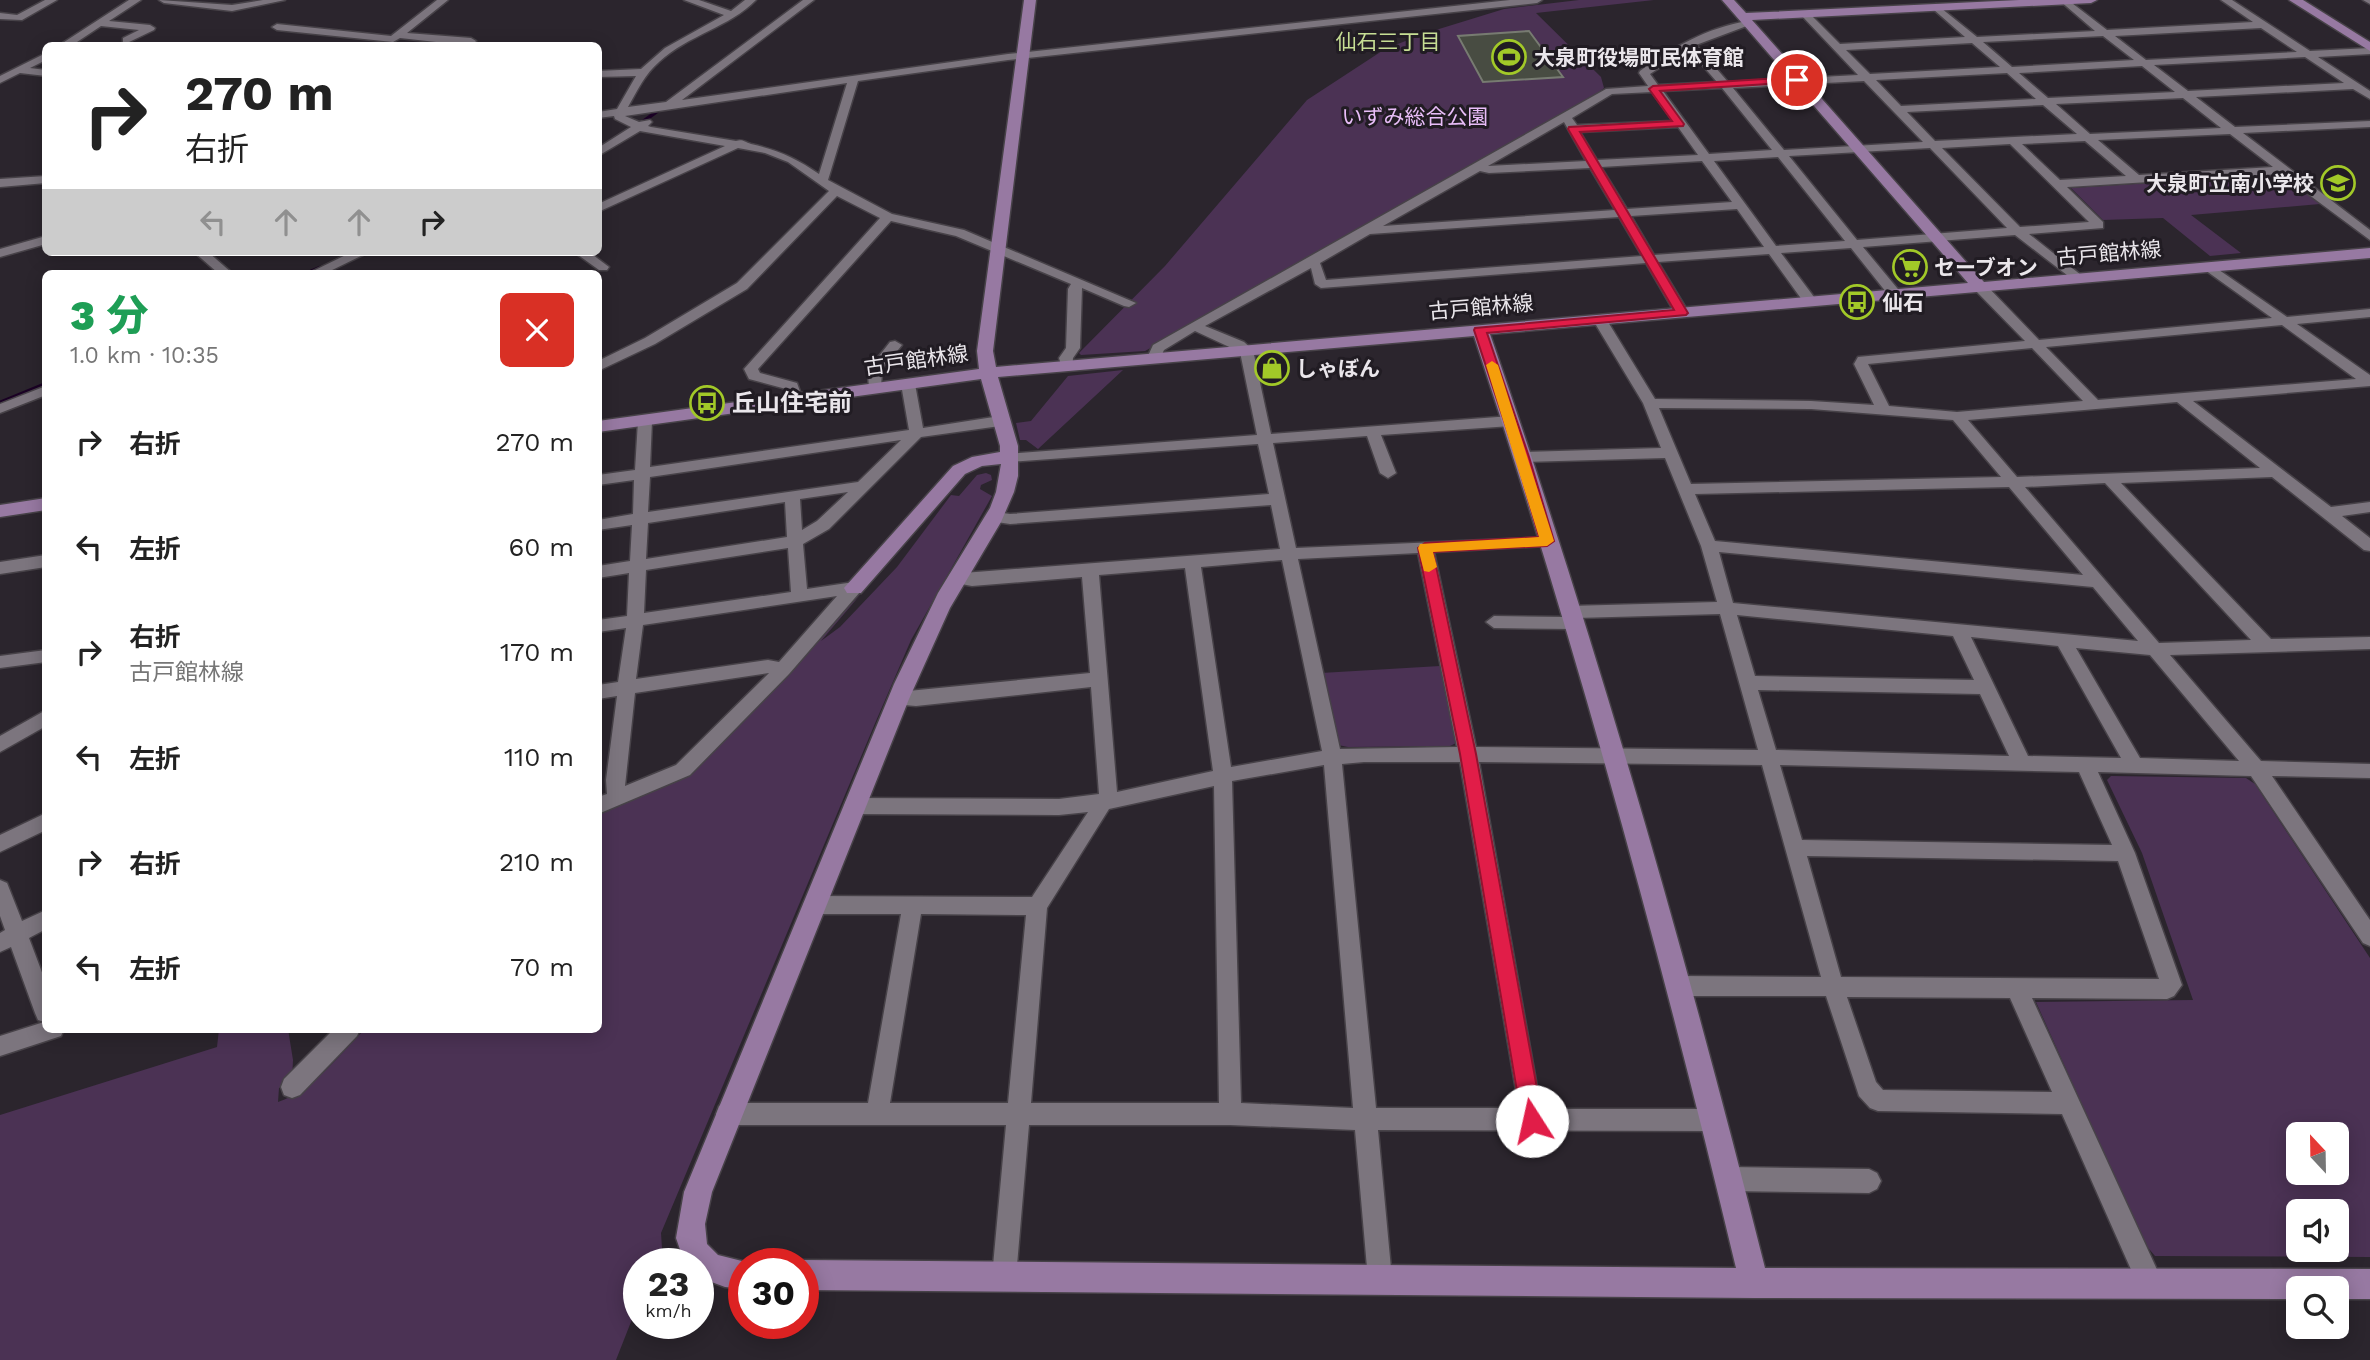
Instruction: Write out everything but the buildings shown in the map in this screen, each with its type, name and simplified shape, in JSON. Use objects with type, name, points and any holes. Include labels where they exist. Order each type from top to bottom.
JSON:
[{"type":"street","points":[[0,16],[19,18],[52,0]]},
{"type":"street","points":[[69,42],[136,0]]},
{"type":"street","points":[[164,0],[232,8],[280,0]]},
{"type":"street","points":[[392,40],[443,0]]},
{"type":"street","points":[[689,0],[734,15]]},
{"type":"street","points":[[751,0],[734,15],[679,43],[657,58],[645,72],[619,117],[640,127],[661,132],[768,149],[823,179],[836,191],[888,217],[960,233],[1129,303]]},
{"type":"street","points":[[602,151],[640,127],[808,0]]},
{"type":"street","points":[[728,1274],[702,1264],[694,1255],[689,1233],[690,1218],[698,1192],[727,1114],[898,699],[928,631],[956,578],[996,517],[1009,478],[1010,457],[988,373],[985,351],[1031,0]]},
{"type":"street","points":[[602,115],[1023,55],[1537,0]]},
{"type":"street","points":[[1728,0],[1980,287],[2094,404]]},
{"type":"street","points":[[1810,301],[1653,89],[1644,73],[1689,45],[1744,21],[1805,14],[2091,0]]},
{"type":"street","points":[[2226,0],[2370,96]]},
{"type":"street","points":[[2295,0],[2370,49]]},
{"type":"street","points":[[2063,1],[2370,236]]},
{"type":"street","points":[[1936,7],[2137,180]]},
{"type":"street","points":[[1805,14],[2016,230],[2076,278]]},
{"type":"street","points":[[99,23],[150,28],[127,40]]},
{"type":"street","points":[[1837,47],[2262,25]]},
{"type":"street","points":[[277,27],[392,40],[470,42]]},
{"type":"street","points":[[1689,45],[1696,49],[1895,294]]},
{"type":"street","points":[[1154,358],[1158,348],[1194,326],[1311,264],[1610,91],[2370,49]]},
{"type":"street","points":[[0,80],[42,58]]},
{"type":"street","points":[[0,69],[42,73]]},
{"type":"street","points":[[602,74],[645,72]]},
{"type":"street","points":[[823,179],[853,80]]},
{"type":"street","points":[[1897,109],[2355,86]]},
{"type":"street","points":[[1566,117],[1682,313]]},
{"type":"street","points":[[1573,129],[1679,124]]},
{"type":"street","points":[[1479,167],[1489,170],[2370,124]]},
{"type":"street","points":[[1311,264],[1317,267],[1321,284],[2099,225],[2013,141]]},
{"type":"street","points":[[602,207],[741,143]]},
{"type":"street","points":[[2058,184],[2284,170]]},
{"type":"street","points":[[0,183],[42,178]]},
{"type":"street","points":[[602,366],[650,341],[742,286],[836,191]]},
{"type":"street","points":[[1368,231],[1739,205]]},
{"type":"street","points":[[796,400],[792,386],[754,376],[751,369],[888,217]]},
{"type":"street","points":[[0,253],[42,241]]},
{"type":"street","name":"古戸館林線","points":[[602,426],[988,373],[2370,253]]},
{"type":"street","points":[[205,256],[222,270]]},
{"type":"street","points":[[322,270],[354,256]]},
{"type":"street","points":[[586,256],[603,267]]},
{"type":"street","points":[[2208,267],[2370,382]]},
{"type":"street","points":[[1067,366],[1066,358],[1073,348],[1074,289],[1079,283]]},
{"type":"street","points":[[1883,409],[1861,363],[1863,360],[2370,313]]},
{"type":"street","points":[[1600,320],[1650,403],[1709,547],[1834,988],[1867,1088],[1878,1100],[2068,1103]]},
{"type":"street","points":[[1194,326],[1239,345],[1246,351],[1332,757],[1380,1279]]},
{"type":"street","points":[[1480,330],[1523,457],[1614,754],[1714,1120],[1754,1283]]},
{"type":"street","points":[[874,389],[875,370],[895,345]]},
{"type":"street","points":[[1650,403],[1811,405],[1957,416],[2370,382]]},
{"type":"street","points":[[908,384],[917,433]]},
{"type":"street","points":[[0,409],[42,392]]},
{"type":"street","points":[[2179,397],[2370,546]]},
{"type":"street","points":[[1957,416],[2256,768],[2370,937]]},
{"type":"street","points":[[617,798],[615,780],[635,620],[645,421]]},
{"type":"street","points":[[602,479],[1000,421]]},
{"type":"street","points":[[602,804],[683,770],[782,670],[959,470],[978,461],[1511,421]]},
{"type":"street","points":[[1372,431],[1388,473]]},
{"type":"street","points":[[602,571],[796,541],[823,525],[917,433]]},
{"type":"street","points":[[1523,457],[1671,453]]},
{"type":"street","points":[[1685,489],[2014,482],[2275,472]]},
{"type":"street","points":[[2109,479],[2266,645]]},
{"type":"street","points":[[602,524],[854,486],[860,488]]},
{"type":"street","points":[[792,496],[799,594]]},
{"type":"street","points":[[996,517],[1010,519],[1277,499]]},
{"type":"street","points":[[0,511],[42,505]]},
{"type":"street","points":[[2327,513],[2370,506]]},
{"type":"street","points":[[956,578],[972,580],[1288,554],[1547,541]]},
{"type":"street","points":[[1709,547],[2097,582]]},
{"type":"street","points":[[1425,548],[1468,754],[1532,1121]]},
{"type":"street","points":[[0,568],[42,562]]},
{"type":"street","points":[[1192,562],[1223,778],[1230,1114]]},
{"type":"street","points":[[1004,1277],[1037,906],[1108,794],[1090,570]]},
{"type":"street","points":[[602,625],[799,594],[854,588]]},
{"type":"street","points":[[1494,622],[1727,608],[2156,649],[2370,643]]},
{"type":"street","points":[[1959,631],[2021,761]]},
{"type":"street","points":[[2064,641],[2134,765]]},
{"type":"street","points":[[0,662],[42,657]]},
{"type":"street","points":[[602,691],[768,666],[782,670]]},
{"type":"street","points":[[898,699],[1099,679]]},
{"type":"street","points":[[1748,683],[1985,687]]},
{"type":"street","points":[[0,745],[42,719]]},
{"type":"street","points":[[853,806],[1047,807],[1103,803],[1272,765],[1332,757],[1614,754],[2021,761],[2370,771]]},
{"type":"street","points":[[1678,986],[2167,989],[2171,985],[2125,853],[2085,764]]},
{"type":"street","points":[[0,844],[42,823]]},
{"type":"street","points":[[1794,848],[2125,853]]},
{"type":"street","points":[[0,889],[8,939],[42,1011]]},
{"type":"street","points":[[813,905],[1037,906]]},
{"type":"street","points":[[877,1115],[912,907]]},
{"type":"street","points":[[8,939],[42,921]]},
{"type":"street","points":[[2017,989],[2150,1283]]},
{"type":"street","points":[[0,1046],[42,1029]]},
{"type":"street","points":[[292,1087],[345,1033]]},
{"type":"street","points":[[727,1114],[1230,1114],[1364,1119],[1714,1120]]},
{"type":"street","points":[[1729,1179],[1869,1181]]},
{"type":"street","points":[[819,1275],[1754,1283],[2370,1284]]},
{"type":"green space","name":"いずみ総合公園","points":[[1579,0],[1654,0],[1536,13],[1601,77],[1604,88],[1594,96],[1319,256],[1145,351],[1079,353],[1165,266],[1307,100],[1385,49],[1426,33],[1504,9]]},
{"type":"green space","points":[[2280,175],[2320,204],[2191,215],[2241,253],[2210,256],[2163,218],[2103,220],[2071,188]]},
{"type":"green space","points":[[1123,370],[1038,449],[1026,440],[1020,440],[1016,423],[1031,421],[1068,376]]},
{"type":"green space","points":[[977,475],[991,475],[992,480],[981,485],[980,489],[992,496],[911,640],[876,721],[661,1233],[662,1248],[623,1248],[624,1339],[616,1360],[0,1360],[0,1115],[217,1047],[219,1033],[289,1033],[293,1060],[292,1080],[279,1088],[278,1102],[314,1080],[361,1033],[602,1033],[602,812],[691,771],[861,594],[821,641],[840,627],[897,567],[951,495],[959,496]]},
{"type":"green space","points":[[1440,666],[1456,743],[1450,746],[1338,745],[1321,673]]},
{"type":"green space","points":[[2111,776],[2246,778],[2255,784],[2370,958],[2370,1257],[2349,1257],[2349,1199],[2286,1199],[2286,1257],[2155,1256],[2144,1243],[2036,1002],[2193,1000],[2142,853],[2107,780]]},
{"type":"waterway","points":[[641,123],[659,110]]},
{"type":"waterway","points":[[315,270],[320,268]]},
{"type":"waterway","points":[[0,403],[42,386]]},
{"type":"slow traffic","points":[[1429,567],[1425,548],[1547,541],[1523,457],[1492,365]]},
{"type":"place","name":"大泉町役場町民体育館","points":[[1509,57]]},
{"type":"place","name":"大泉町立南小学校","points":[[2338,183]]},
{"type":"place","name":"セーブオン","points":[[1910,267]]},
{"type":"place","name":"仙石","points":[[1857,302]]},
{"type":"place","name":"しゃぼん","points":[[1272,368]]},
{"type":"place","name":"丘山住宅前","points":[[707,403]]},
{"type":"district","name":"仙石三丁目","points":[[1388,41]]},
{"type":"route","points":[[1532,1121],[1468,754],[1425,548],[1547,541],[1523,457],[1480,330],[1682,313],[1573,129],[1679,124],[1653,89],[1797,80]]}]
